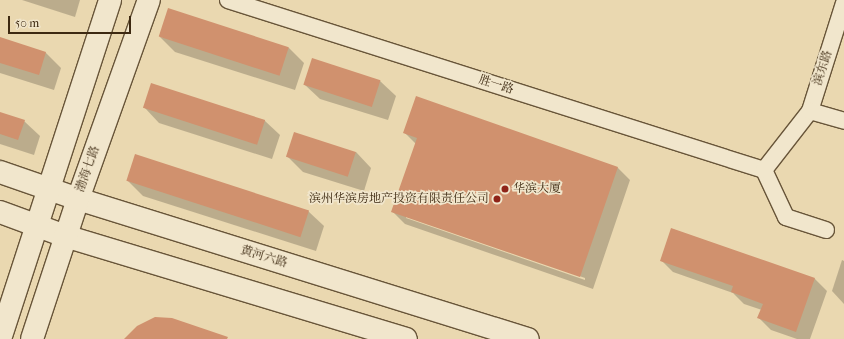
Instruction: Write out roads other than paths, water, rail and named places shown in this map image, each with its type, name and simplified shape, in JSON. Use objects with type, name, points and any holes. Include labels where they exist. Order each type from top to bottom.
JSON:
[{"type":"main road","points":[[0,339],[39,225],[110,0]]},
{"type":"main road","name":"渤海七路","points":[[32,339],[65,236],[149,0]]},
{"type":"main road","name":"黄河六路","points":[[0,172],[78,199],[528,339]]},
{"type":"main road","points":[[0,212],[39,225],[65,236],[406,339]]},
{"type":"street","name":"胜一路","points":[[228,0],[764,170]]},
{"type":"street","name":"滨东路","points":[[810,111],[844,3]]},
{"type":"street","points":[[826,230],[786,217],[764,170],[810,111],[844,121]]},
{"type":"place","name":"华滨大厦","points":[[505,189]]},
{"type":"place","name":"滨州华滨房地产投资有限责任公司","points":[[497,199]]}]
